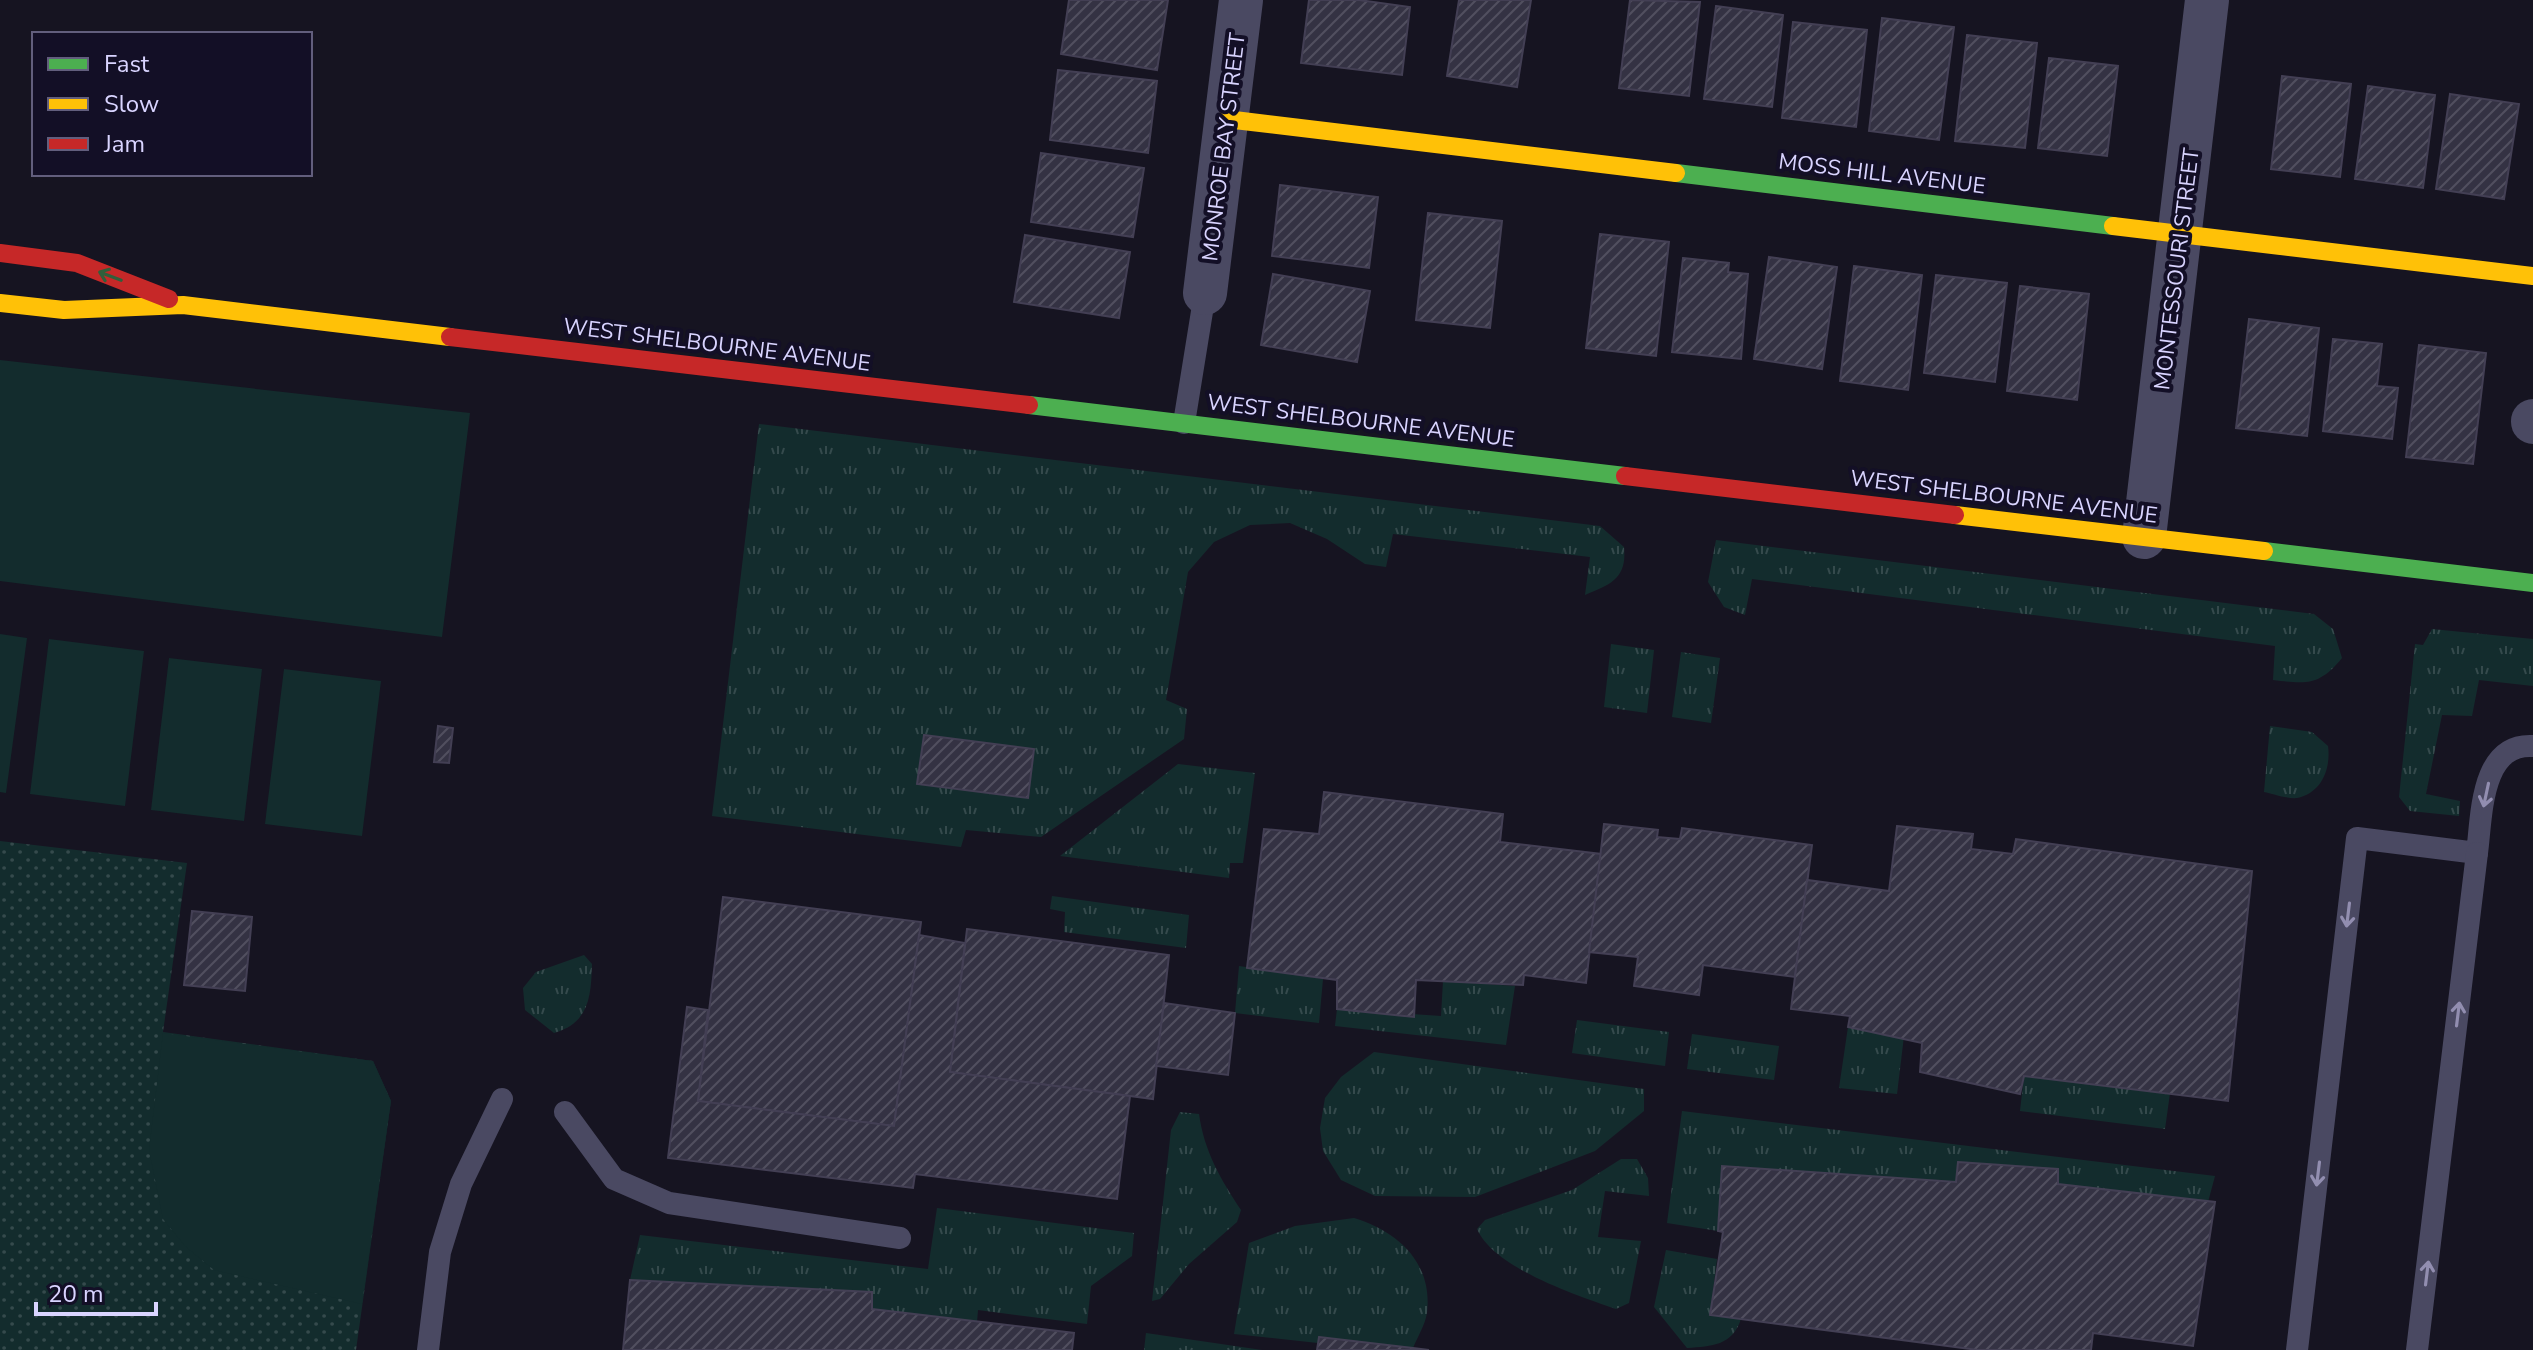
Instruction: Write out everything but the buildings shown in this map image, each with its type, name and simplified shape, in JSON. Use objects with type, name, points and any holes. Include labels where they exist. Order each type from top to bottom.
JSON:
[{"type":"street","name":"MONROE BAY STREET","points":[[1205,293],[1241,0]]},
{"type":"street","name":"MONTESSOURI STREET","points":[[2144,537],[2207,0]]},
{"type":"street","name":"MOSS HILL AVENUE","points":[[1226,119],[2533,276]]},
{"type":"street","name":"WEST SHELBOURNE AVENUE","points":[[0,253],[77,263],[183,305]]},
{"type":"street","name":"WEST SHELBOURNE AVENUE","points":[[0,303],[64,310],[183,305],[2533,583]]},
{"type":"lane","points":[[1184,423],[1205,293]]},
{"type":"lane","points":[[2417,1350],[2485,791],[2496,759],[2508,750],[2533,746]]},
{"type":"lane","points":[[2297,1350],[2357,838],[2477,853]]},
{"type":"lane","points":[[428,1350],[440,1252],[461,1184],[502,1099]]},
{"type":"lane","points":[[565,1112],[614,1179],[649,1196],[669,1203],[900,1238]]},
{"type":"green space","points":[[0,360],[470,413],[442,637],[0,581]]},
{"type":"green space","points":[[759,424],[1600,526],[1624,547],[1623,566],[1610,583],[1585,595],[1590,557],[1393,534],[1386,567],[1365,564],[1327,539],[1290,523],[1250,525],[1214,542],[1188,572],[1166,700],[1187,709],[1184,739],[1041,837],[966,830],[961,847],[712,816]]},
{"type":"green space","points":[[1716,540],[2314,614],[2333,629],[2342,658],[2326,674],[2312,681],[2273,680],[2275,646],[1752,579],[1745,615],[1724,607],[1708,582]]},
{"type":"green space","points":[[2432,629],[2533,639],[2533,686],[2479,680],[2472,716],[2442,715],[2426,794],[2460,801],[2459,816],[2410,811],[2399,797],[2415,644],[2423,645]]},
{"type":"green space","points":[[0,634],[27,638],[6,793],[0,792]]},
{"type":"green space","points":[[49,639],[144,651],[125,806],[30,794]]},
{"type":"green space","points":[[1611,644],[1654,650],[1647,713],[1604,707]]},
{"type":"green space","points":[[1681,652],[1720,658],[1711,723],[1672,717]]},
{"type":"green space","points":[[169,658],[262,669],[244,821],[151,810]]},
{"type":"green space","points":[[284,669],[381,681],[362,836],[265,824]]},
{"type":"green space","points":[[2270,726],[2312,732],[2328,746],[2326,771],[2313,791],[2297,798],[2264,792]]},
{"type":"green space","points":[[1178,764],[1255,773],[1243,863],[1230,863],[1229,878],[1060,856]]},
{"type":"green space","points":[[0,841],[187,863],[163,1032],[373,1061],[391,1101],[356,1350],[0,1350]]},
{"type":"green space","points":[[1052,896],[1189,915],[1186,948],[1064,932],[1065,912],[1050,909]]},
{"type":"green space","points":[[584,955],[592,964],[586,1007],[575,1023],[554,1033],[525,1010],[523,988],[536,972]]},
{"type":"green space","points":[[1239,966],[1323,979],[1319,1023],[1235,1013]]},
{"type":"green space","points":[[1443,981],[1515,986],[1506,1045],[1335,1026],[1337,1009],[1441,1016]]},
{"type":"green space","points":[[1577,1020],[1669,1032],[1665,1066],[1572,1053]]},
{"type":"green space","points":[[1848,1027],[1904,1036],[1897,1094],[1839,1088]]},
{"type":"green space","points":[[163,1033],[373,1061],[391,1101],[362,1304],[214,1270],[185,1246],[163,1219],[149,1150]]},
{"type":"green space","points":[[1692,1034],[1779,1046],[1774,1080],[1687,1069]]},
{"type":"green space","points":[[1374,1052],[1644,1089],[1644,1111],[1595,1151],[1475,1197],[1375,1196],[1341,1180],[1323,1151],[1320,1128],[1325,1098],[1341,1077]]},
{"type":"green space","points":[[2024,1076],[2170,1093],[2165,1129],[2020,1111]]},
{"type":"green space","points":[[1682,1111],[2215,1176],[2208,1202],[2058,1184],[2057,1169],[1958,1162],[1956,1182],[1722,1166],[1718,1231],[1667,1223]]},
{"type":"green space","points":[[1180,1112],[1199,1114],[1214,1165],[1241,1210],[1237,1222],[1189,1264],[1160,1299],[1152,1301],[1171,1130]]},
{"type":"green space","points":[[1621,1159],[1637,1159],[1648,1178],[1649,1196],[1605,1191],[1598,1237],[1641,1241],[1629,1303],[1616,1309],[1538,1278],[1500,1256],[1477,1229],[1485,1220],[1572,1190]]},
{"type":"green space","points":[[937,1208],[1134,1233],[1132,1256],[1091,1286],[1087,1324],[978,1310],[977,1322],[872,1309],[872,1292],[630,1280],[640,1235],[928,1269]]},
{"type":"green space","points":[[1354,1218],[1398,1240],[1418,1264],[1424,1278],[1427,1313],[1413,1348],[1320,1337],[1318,1343],[1234,1334],[1249,1243],[1295,1226]]},
{"type":"green space","points":[[1666,1250],[1717,1259],[1710,1315],[1741,1319],[1727,1340],[1687,1348],[1654,1307]]},
{"type":"green space","points":[[1146,1333],[1262,1350],[1144,1350]]},
{"type":"traffic: fast","points":[[1676,173],[2113,226]]},
{"type":"traffic: fast","points":[[1029,405],[1625,476]]},
{"type":"traffic: fast","points":[[2264,551],[2533,583]]},
{"type":"traffic: slow","points":[[1226,119],[1676,173]]},
{"type":"traffic: slow","points":[[2113,226],[2533,276]]},
{"type":"traffic: slow","points":[[0,303],[64,310],[183,305],[450,337]]},
{"type":"traffic: slow","points":[[1955,515],[2264,551]]},
{"type":"traffic: jam","points":[[0,253],[77,263],[169,299]]},
{"type":"traffic: jam","points":[[450,337],[1029,405]]},
{"type":"traffic: jam","points":[[1625,476],[1955,515]]}]
